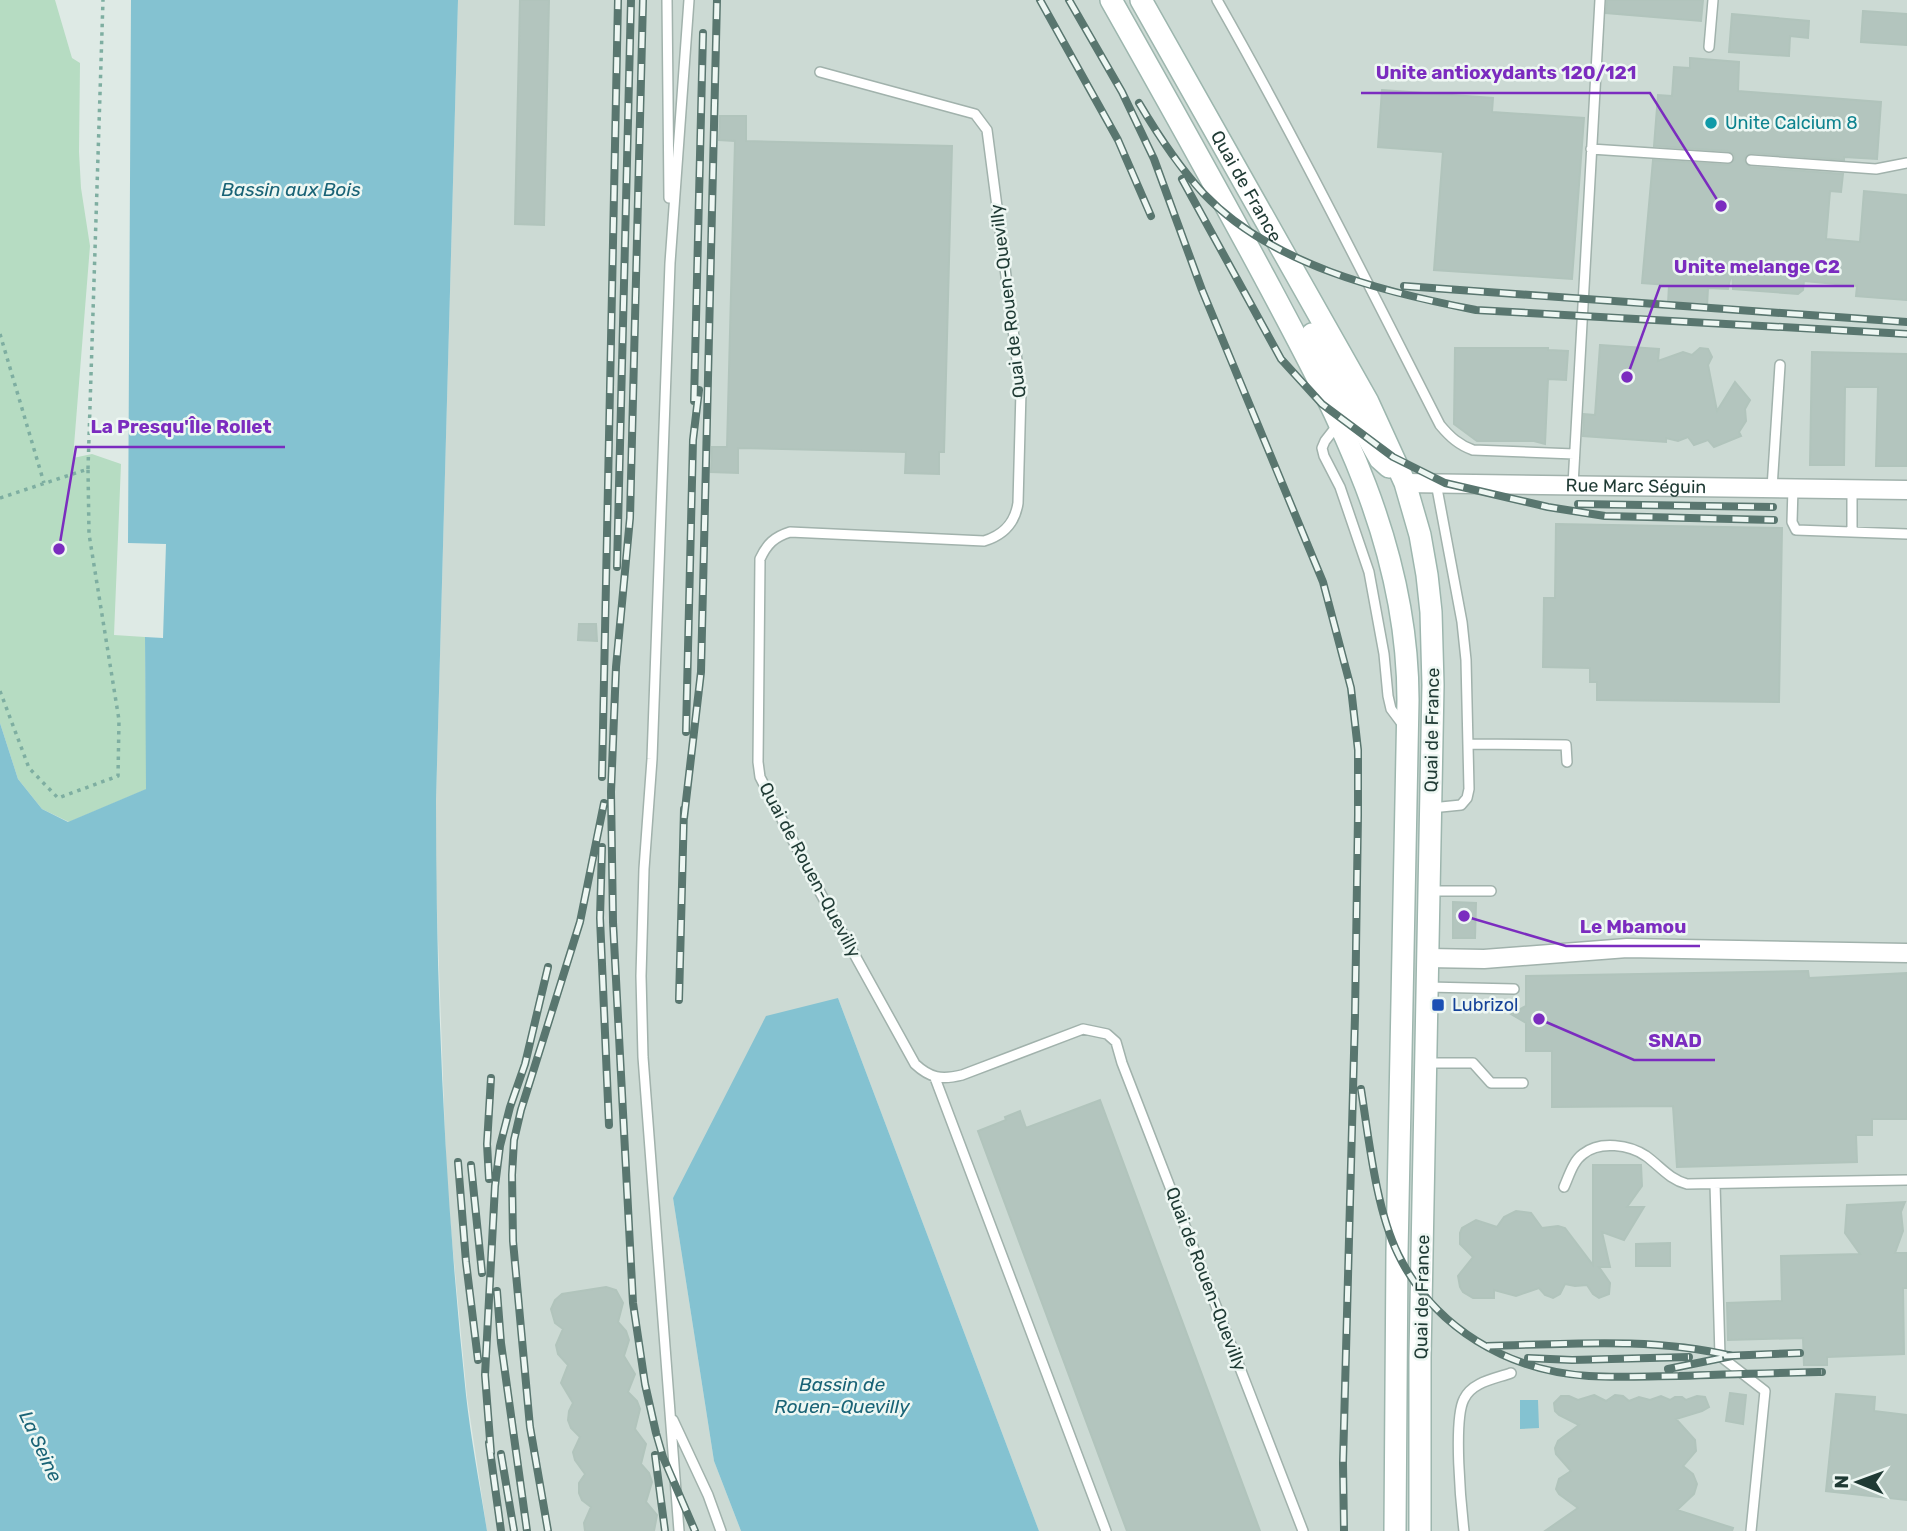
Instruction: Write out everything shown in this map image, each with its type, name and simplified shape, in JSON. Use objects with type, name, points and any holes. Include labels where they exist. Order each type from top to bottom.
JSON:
[{"type":"main road","name":"Quai de France","points":[[1111,0],[1235,220],[1340,422],[1375,506],[1397,588],[1406,636],[1408,730],[1397,1253],[1395,1531]]},
{"type":"main road","name":"Quai de France","points":[[1141,0],[1368,402],[1405,483],[1420,535],[1432,612],[1432,808],[1420,1357],[1420,1531]]},
{"type":"main road","points":[[1264,277],[1296,306],[1373,447],[1405,483],[1385,489],[1375,506]]},
{"type":"street","name":"Rue Marc Séguin","points":[[1405,483],[1907,490]]},
{"type":"street","points":[[1429,958],[1484,959],[1627,948],[1907,953]]},
{"type":"lane","points":[[667,0],[670,263]]},
{"type":"lane","points":[[679,1531],[643,1057],[641,976],[644,869],[652,759],[670,263],[689,0]]},
{"type":"lane","points":[[1217,0],[1277,105],[1448,436],[1461,445],[1486,452],[1574,454]]},
{"type":"lane","points":[[1573,485],[1600,0]]},
{"type":"lane","points":[[1709,47],[1713,0]]},
{"type":"lane","name":"Quai de Rouen-Quevilly","points":[[820,72],[975,114],[987,130],[1020,380],[1018,503],[1016,516],[1006,530],[984,541],[790,532],[778,536],[766,546],[760,559],[760,777],[816,886],[915,1064],[926,1075],[947,1078],[961,1075],[1083,1028],[1107,1034],[1116,1042],[1303,1531]]},
{"type":"lane","points":[[1591,149],[1728,158]]},
{"type":"lane","points":[[1751,160],[1876,169],[1907,163]]},
{"type":"lane","points":[[1772,488],[1780,365]]},
{"type":"lane","points":[[1340,422],[1322,448],[1344,499],[1369,572],[1391,709],[1408,730]]},
{"type":"lane","points":[[1432,808],[1461,805],[1467,798],[1468,744],[1466,660],[1462,622],[1436,483]]},
{"type":"lane","points":[[1793,488],[1792,522],[1796,530],[1907,534]]},
{"type":"lane","points":[[1852,489],[1852,533]]},
{"type":"lane","points":[[1468,744],[1566,745],[1567,762]]},
{"type":"lane","points":[[1430,891],[1492,891]]},
{"type":"lane","points":[[1428,987],[1514,989]]},
{"type":"lane","points":[[1426,1063],[1473,1063],[1491,1083],[1523,1083]]},
{"type":"lane","points":[[935,1077],[1106,1531]]},
{"type":"lane","points":[[1564,1187],[1583,1153],[1605,1146],[1624,1146],[1638,1151],[1674,1180],[1687,1184],[1907,1180]]},
{"type":"lane","points":[[1715,1184],[1720,1356],[1765,1391],[1751,1531]]},
{"type":"lane","points":[[1464,1531],[1459,1420],[1464,1398],[1478,1384],[1511,1373]]},
{"type":"lane","points":[[670,1414],[708,1494],[721,1531]]},
{"type":"path","points":[[0,691],[29,768],[58,798],[118,776],[119,720],[89,534],[88,470],[103,0]]},
{"type":"path","points":[[0,334],[44,483]]},
{"type":"path","points":[[0,498],[88,470]]},
{"type":"shaded area","points":[[458,0],[1907,0],[1907,1531],[1039,1531],[838,998],[673,1198],[714,1461],[741,1531],[487,1531],[467,1397],[447,1189],[436,884]]},
{"type":"green space","points":[[0,0],[55,0],[72,58],[80,63],[79,152],[81,188],[90,246],[73,458],[92,454],[121,464],[114,635],[145,637],[147,789],[69,822],[42,809],[18,779],[0,723]]},
{"type":"water","points":[[131,0],[458,0],[436,801],[438,950],[452,1247],[468,1412],[487,1531],[0,1531],[0,723],[18,779],[42,809],[68,822],[146,789],[145,637],[163,638],[166,544],[128,543]]},
{"type":"water","name":"Bassin de Rouen-Quevilly","points":[[838,998],[1039,1531],[741,1531],[714,1461],[673,1198],[766,1016]]},
{"type":"water","points":[[1520,1400],[1538,1400],[1539,1428],[1520,1429]]},
{"type":"building","points":[[520,0],[549,0],[544,225],[515,224]]},
{"type":"building","points":[[1607,0],[1703,0],[1701,21],[1606,13]]},
{"type":"building","points":[[1863,11],[1907,14],[1907,45],[1861,42]]},
{"type":"building","points":[[1732,14],[1809,21],[1808,38],[1790,36],[1789,56],[1729,52]]},
{"type":"building","points":[[1690,58],[1739,62],[1738,91],[1881,102],[1877,159],[1844,157],[1844,160],[1752,153],[1744,160],[1750,167],[1843,174],[1841,192],[1830,191],[1826,239],[1860,242],[1864,191],[1907,195],[1907,300],[1856,296],[1857,286],[1804,281],[1803,290],[1798,294],[1733,289],[1732,271],[1728,289],[1708,288],[1707,307],[1668,304],[1669,285],[1642,283],[1653,160],[1728,165],[1735,159],[1734,154],[1728,151],[1654,146],[1658,95],[1672,96],[1674,67],[1690,68]]},
{"type":"building","points":[[1382,90],[1493,98],[1492,112],[1584,118],[1572,279],[1434,270],[1443,152],[1378,147]]},
{"type":"building","points":[[720,116],[746,116],[746,141],[952,146],[944,452],[939,452],[939,474],[905,473],[906,452],[738,448],[738,473],[711,472],[712,447],[727,447],[735,141],[719,140]]},
{"type":"building","points":[[1600,345],[1659,349],[1658,361],[1683,352],[1692,355],[1700,348],[1708,349],[1712,357],[1708,365],[1717,411],[1735,382],[1750,400],[1745,409],[1746,421],[1739,432],[1741,436],[1714,447],[1708,440],[1694,445],[1688,437],[1678,441],[1666,438],[1666,442],[1583,436],[1584,414],[1595,415]]},
{"type":"building","points":[[1455,348],[1548,348],[1568,351],[1566,380],[1548,379],[1545,444],[1534,441],[1477,441],[1454,424]]},
{"type":"building","points":[[1812,352],[1907,354],[1907,466],[1876,466],[1878,387],[1845,387],[1844,465],[1810,465]]},
{"type":"building","points":[[1556,524],[1782,528],[1779,702],[1597,700],[1597,682],[1590,682],[1590,668],[1543,667],[1544,598],[1555,598]]},
{"type":"building","points":[[579,624],[596,624],[597,641],[578,640]]},
{"type":"building","points":[[1453,902],[1476,903],[1475,938],[1453,938]]},
{"type":"building","points":[[1808,971],[1809,978],[1907,973],[1907,1119],[1872,1119],[1872,1135],[1856,1135],[1857,1162],[1677,1167],[1673,1106],[1552,1107],[1552,1051],[1526,1051],[1526,1023],[1511,1014],[1526,1006],[1526,976]]},
{"type":"building","points":[[1100,1100],[1260,1531],[1127,1531],[978,1131],[1006,1120],[1005,1117],[1020,1111],[1026,1128]]},
{"type":"building","points":[[1593,1165],[1641,1165],[1642,1186],[1627,1207],[1644,1207],[1624,1240],[1602,1232],[1610,1267],[1599,1267],[1610,1283],[1609,1294],[1599,1298],[1587,1285],[1565,1284],[1560,1294],[1553,1298],[1545,1295],[1539,1288],[1516,1296],[1494,1290],[1494,1298],[1473,1298],[1463,1292],[1458,1276],[1473,1257],[1460,1244],[1462,1228],[1476,1220],[1497,1227],[1504,1217],[1516,1211],[1531,1213],[1542,1228],[1565,1228],[1593,1265]]},
{"type":"building","points":[[1905,1202],[1901,1212],[1903,1231],[1895,1253],[1907,1253],[1907,1288],[1903,1288],[1904,1354],[1827,1357],[1827,1365],[1804,1365],[1803,1338],[1728,1340],[1727,1303],[1782,1301],[1781,1256],[1860,1254],[1845,1233],[1847,1205]]},
{"type":"building","points":[[1670,1243],[1670,1266],[1636,1266],[1636,1244]]},
{"type":"building","points":[[606,1287],[616,1290],[623,1303],[618,1322],[626,1331],[629,1340],[624,1356],[635,1374],[628,1392],[637,1401],[640,1409],[635,1429],[646,1444],[641,1464],[649,1473],[652,1482],[646,1502],[657,1515],[654,1531],[585,1531],[584,1523],[591,1507],[582,1500],[579,1493],[579,1483],[585,1474],[573,1452],[580,1437],[571,1428],[568,1420],[573,1403],[561,1383],[568,1365],[558,1354],[556,1345],[563,1329],[555,1323],[551,1309],[562,1294]]},
{"type":"building","points":[[1730,1393],[1746,1395],[1743,1424],[1726,1421]]},
{"type":"building","points":[[1836,1394],[1875,1397],[1874,1411],[1907,1415],[1907,1500],[1826,1491]]},
{"type":"building","points":[[1594,1395],[1606,1401],[1615,1395],[1623,1396],[1629,1401],[1639,1397],[1650,1400],[1661,1396],[1670,1400],[1682,1397],[1686,1400],[1697,1396],[1705,1397],[1709,1407],[1676,1419],[1695,1440],[1696,1451],[1683,1466],[1693,1474],[1697,1484],[1694,1494],[1677,1510],[1733,1528],[1732,1531],[1545,1531],[1578,1508],[1556,1489],[1559,1479],[1571,1471],[1556,1454],[1555,1448],[1558,1441],[1579,1425],[1559,1415],[1555,1411],[1554,1403],[1561,1396],[1578,1400]]},
{"type":"railway","points":[[602,777],[618,0]]},
{"type":"railway","points":[[617,567],[631,0]]},
{"type":"railway","points":[[643,0],[630,518],[616,667],[611,792],[613,922],[633,1303],[645,1384],[656,1433],[663,1457],[695,1531]]},
{"type":"railway","points":[[684,818],[701,672],[717,0]]},
{"type":"railway","points":[[1040,0],[1118,140],[1151,216]]},
{"type":"railway","points":[[1069,0],[1122,92],[1154,159],[1202,290],[1323,582],[1351,688],[1358,750],[1358,815],[1343,1463],[1344,1531]]},
{"type":"railway","points":[[694,401],[703,33]]},
{"type":"railway","points":[[1139,103],[1186,173],[1231,219],[1262,240],[1295,257],[1367,284],[1476,310],[1907,334]]},
{"type":"railway","points":[[1182,179],[1281,359],[1322,404],[1393,457],[1445,483],[1548,507],[1605,516],[1774,520]]},
{"type":"railway","points":[[1404,286],[1907,322]]},
{"type":"railway","points":[[686,732],[693,440],[699,390]]},
{"type":"railway","points":[[1578,504],[1773,507]]},
{"type":"railway","points":[[548,1531],[530,1427],[513,1241],[514,1140],[580,922],[604,803]]},
{"type":"railway","points":[[679,1000],[684,809]]},
{"type":"railway","points":[[602,847],[600,918],[609,1125]]},
{"type":"railway","points":[[491,1453],[485,1375],[495,1186],[500,1146],[525,1064],[548,967]]},
{"type":"railway","points":[[489,1179],[487,1144],[491,1078]]},
{"type":"railway","points":[[1361,1089],[1379,1195],[1398,1254],[1413,1280],[1432,1304],[1453,1324],[1477,1341],[1502,1355],[1530,1365],[1589,1376],[1822,1372]]},
{"type":"railway","points":[[458,1162],[478,1360]]},
{"type":"railway","points":[[471,1165],[482,1273]]},
{"type":"railway","points":[[497,1291],[501,1343],[527,1531]]},
{"type":"railway","points":[[1487,1346],[1641,1344],[1732,1356],[1668,1369]]},
{"type":"railway","points":[[1724,1356],[1800,1353]]},
{"type":"railway","points":[[1528,1358],[1572,1360],[1689,1357]]},
{"type":"railway","points":[[489,1443],[501,1531]]},
{"type":"railway","points":[[501,1454],[514,1531]]},
{"type":"railway","points":[[655,1455],[665,1531]]},
{"type":"place","name":"Unite Calcium 8","points":[[1711,123]]},
{"type":"place","name":"Unite antioxydants 120/121","points":[[1721,206]]},
{"type":"place","name":"Unite melange C2","points":[[1627,377]]},
{"type":"place","name":"La Presqu'Île Rollet","points":[[59,549]]},
{"type":"place","name":"Le Mbamou","points":[[1464,916]]},
{"type":"place","name":"Lubrizol","points":[[1438,1005]]},
{"type":"place","name":"SNAD","points":[[1539,1019]]},
{"type":"water label","name":"Bassin aux Bois","points":[[291,189]]},
{"type":"water label","name":"La Seine","points":[[41,1446]]}]
